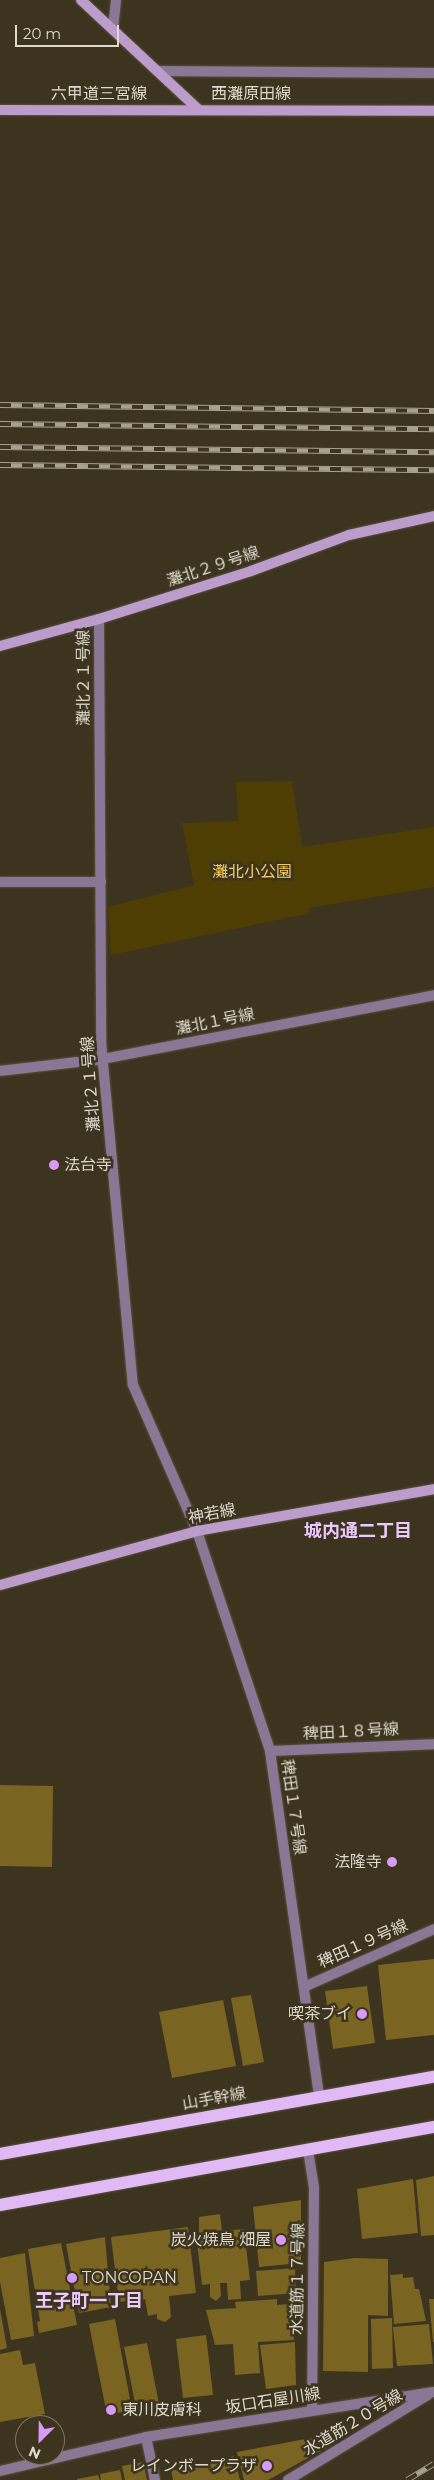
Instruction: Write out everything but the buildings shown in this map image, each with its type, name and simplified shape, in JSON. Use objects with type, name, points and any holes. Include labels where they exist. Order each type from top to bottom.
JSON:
[{"type":"main road","name":"山手幹線","points":[[0,2154],[434,2077]]},
{"type":"main road","points":[[0,2205],[434,2127]]},
{"type":"street","name":"西灘原田線","points":[[82,0],[198,109],[434,111]]},
{"type":"street","points":[[113,29],[116,0]]},
{"type":"street","points":[[157,71],[434,73]]},
{"type":"street","name":"六甲道三宮線","points":[[0,110],[198,109]]},
{"type":"street","name":"灘北２９号線","points":[[0,646],[99,619],[251,571],[349,535],[434,516]]},
{"type":"street","name":"灘北２１号線","points":[[99,619],[103,1058],[133,1385],[197,1532]]},
{"type":"street","points":[[0,882],[101,882]]},
{"type":"street","name":"灘北１号線","points":[[0,1071],[103,1058],[434,995]]},
{"type":"street","name":"神若線","points":[[0,1585],[197,1532],[434,1489]]},
{"type":"street","name":"稗田１７号線","points":[[197,1532],[270,1751],[319,2096]]},
{"type":"street","name":"稗田１８号線","points":[[270,1751],[434,1744]]},
{"type":"street","name":"稗田１９号線","points":[[304,1987],[434,1929]]},
{"type":"street","name":"水道筋１７号線","points":[[308,2150],[314,2187],[312,2410]]},
{"type":"street","name":"坂口石屋川線","points":[[0,2471],[146,2437],[434,2392]]},
{"type":"street","name":"水道筋２０号線","points":[[288,2480],[434,2392]]},
{"type":"street","points":[[146,2437],[155,2480]]},
{"type":"green space","name":"灘北小公園","points":[[292,781],[302,847],[434,827],[434,887],[309,908],[310,913],[111,955],[108,907],[194,885],[182,823],[238,821],[236,782]]},
{"type":"railway","points":[[0,405],[434,411]]},
{"type":"railway","points":[[0,424],[434,429]]},
{"type":"railway","points":[[0,447],[434,452]]},
{"type":"railway","points":[[0,465],[434,470]]},
{"type":"railway","points":[[407,2480],[434,2464]]},
{"type":"place","name":"法台寺","points":[[54,1165]]},
{"type":"place","name":"法隆寺","points":[[392,1862]]},
{"type":"place","name":"喫茶ブイ","points":[[362,2014]]},
{"type":"place","name":"炭火焼鳥 畑屋","points":[[281,2240]]},
{"type":"place","name":"TONCOPAN","points":[[72,2278]]},
{"type":"place","name":"東川皮膚科","points":[[111,2410]]},
{"type":"place","name":"レインボープラザ","points":[[267,2466]]},
{"type":"district","name":"城内通二丁目","points":[[358,1531]]},
{"type":"district","name":"王子町一丁目","points":[[89,2301]]}]
